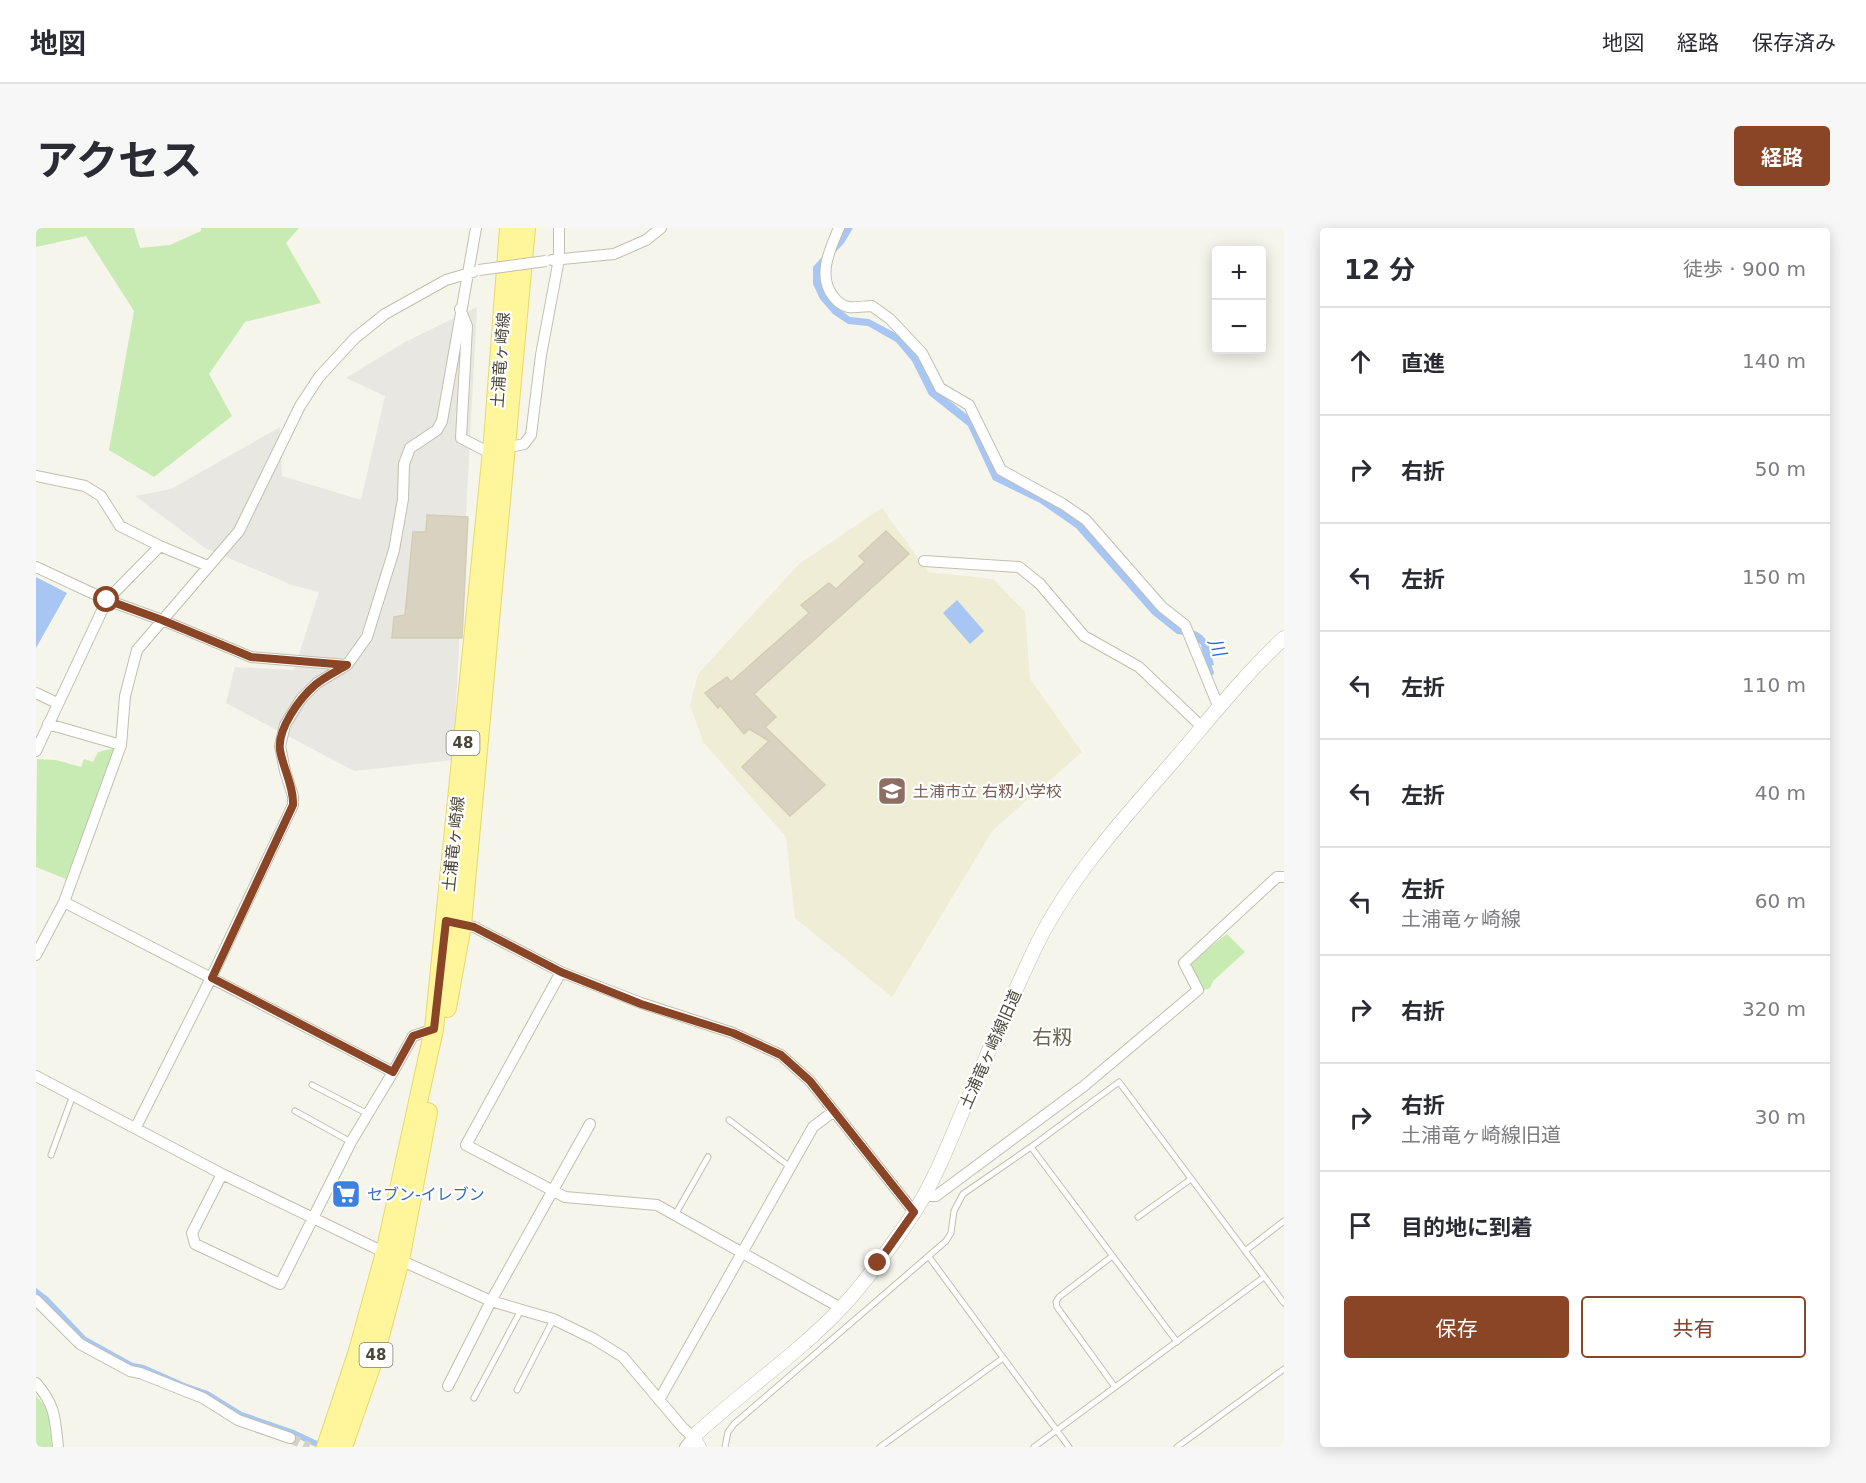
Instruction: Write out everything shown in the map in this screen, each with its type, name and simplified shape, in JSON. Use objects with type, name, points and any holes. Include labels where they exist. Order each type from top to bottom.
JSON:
[{"type":"main road","name":"土浦竜ヶ崎線","points":[[499,451],[509,228]]},
{"type":"main road","name":"土浦竜ヶ崎線","points":[[326,1447],[392,1256],[454,923],[499,451],[526,228]]},
{"type":"main road","name":"土浦竜ヶ崎線","points":[[343,1447],[375,1355],[454,923]]},
{"type":"street","points":[[136,1127],[212,978],[293,805],[294,796],[285,771],[280,746],[285,725],[301,699],[316,683],[347,665],[367,637],[394,550],[403,499],[404,464],[410,448],[437,430],[442,421],[460,309],[474,272],[476,228]]},
{"type":"street","points":[[460,309],[467,326],[462,438],[499,451],[524,444],[531,435],[541,355],[559,259],[559,228]]},
{"type":"street","points":[[36,955],[64,902],[121,745],[125,696],[137,650],[239,531],[300,406],[319,377],[355,338],[385,314],[446,280],[474,272],[559,259],[614,254],[646,240],[661,228]]},
{"type":"street","points":[[839,228],[825,269],[826,283],[831,294],[840,305],[851,308],[872,306],[890,319],[922,353],[940,388],[969,405],[1001,470],[1063,504],[1086,520],[1162,608],[1185,625],[1219,708]]},
{"type":"street","points":[[36,476],[85,486],[101,496],[120,526],[208,566]]},
{"type":"street","points":[[36,751],[107,600],[160,546]]},
{"type":"street","points":[[924,561],[1020,567],[1040,584],[1084,636],[1139,667],[1202,727]]},
{"type":"street","points":[[36,567],[107,600],[251,657],[347,665]]},
{"type":"street","name":"土浦竜ヶ崎線旧道","points":[[693,1444],[841,1308],[878,1263],[924,1196],[1014,993],[1039,941],[1070,889],[1112,831],[1202,727],[1284,638]]},
{"type":"street","points":[[36,693],[57,703]]},
{"type":"street","points":[[48,724],[121,745]]},
{"type":"street","points":[[924,1196],[936,1196],[1084,1086],[1198,990],[1184,963],[1277,877],[1284,877]]},
{"type":"street","points":[[64,902],[393,1072]]},
{"type":"street","points":[[454,923],[474,927],[561,972],[641,1004],[733,1033],[781,1055],[810,1081],[914,1212]]},
{"type":"street","points":[[561,972],[466,1145],[565,1197],[657,1205],[841,1308]]},
{"type":"street","points":[[222,1174],[192,1233],[195,1244],[280,1284],[351,1142],[413,1036],[434,1029]]},
{"type":"street","points":[[36,1076],[222,1174],[392,1256],[492,1301],[553,1319],[594,1339],[622,1357],[693,1444]]},
{"type":"street","points":[[659,1400],[813,1127],[834,1111]]},
{"type":"street","points":[[448,1386],[492,1301],[590,1124]]},
{"type":"street","points":[[36,1300],[80,1344],[130,1371],[203,1398],[238,1420],[290,1438]]},
{"type":"street","points":[[36,1383],[44,1392],[55,1413],[58,1447]]},
{"type":"lane","points":[[725,1447],[728,1432],[734,1424],[946,1241],[951,1233],[954,1211],[963,1194],[1119,1082],[1284,1303]]},
{"type":"lane","points":[[312,1085],[368,1114]]},
{"type":"lane","points":[[51,1155],[73,1095]]},
{"type":"lane","points":[[295,1111],[351,1142]]},
{"type":"lane","points":[[729,1120],[791,1167]]},
{"type":"lane","points":[[1031,1147],[1177,1342]]},
{"type":"lane","points":[[675,1215],[708,1157]]},
{"type":"lane","points":[[1138,1217],[1191,1179]]},
{"type":"lane","points":[[1245,1251],[1284,1221]]},
{"type":"lane","points":[[929,1257],[1069,1447]]},
{"type":"lane","points":[[1112,1257],[1059,1297],[1056,1302],[1057,1307],[1115,1387]]},
{"type":"lane","points":[[1034,1447],[1264,1277]]},
{"type":"lane","points":[[474,1398],[521,1310]]},
{"type":"lane","points":[[517,1390],[553,1319]]},
{"type":"lane","points":[[880,1447],[1003,1358]]},
{"type":"lane","points":[[1178,1447],[1284,1369]]},
{"type":"shaded area","points":[[477,307],[453,760],[354,771],[226,703],[235,667],[294,670],[319,592],[292,585],[205,548],[135,496],[171,489],[280,427],[282,476],[361,500],[385,396],[346,378],[405,342]]},
{"type":"shaded area","name":"土浦市立 右籾小学校","points":[[882,508],[928,572],[993,579],[1025,612],[1030,679],[1082,752],[993,830],[892,997],[795,918],[786,837],[704,743],[690,706],[698,674],[799,564]]},
{"type":"green space","points":[[36,228],[134,228],[140,248],[170,245],[201,231],[201,228],[299,228],[286,243],[321,303],[245,322],[209,374],[232,416],[154,477],[109,450],[134,311],[86,236],[36,247]]},
{"type":"green space","points":[[115,748],[66,879],[36,867],[37,759],[56,760],[81,767],[84,759],[93,762],[98,752]]},
{"type":"green space","points":[[1227,934],[1245,952],[1213,981],[1210,988],[1202,991],[1188,964]]},
{"type":"green space","points":[[36,1396],[48,1409],[52,1447],[36,1447]]},
{"type":"water","points":[[845,228],[853,228],[844,243],[821,268],[821,284],[838,308],[850,317],[869,319],[903,337],[918,356],[936,390],[974,420],[998,473],[1044,496],[1082,522],[1100,545],[1182,627],[1197,632],[1206,639],[1214,665],[1205,667],[1201,645],[1192,636],[1177,634],[1152,614],[1076,528],[1040,503],[993,480],[968,426],[929,395],[912,361],[896,342],[868,326],[848,324],[833,314],[820,299],[813,284],[813,267]]},
{"type":"water","points":[[36,577],[67,593],[36,648]]},
{"type":"water","points":[[957,600],[984,631],[970,644],[943,613]]},
{"type":"water","points":[[36,1288],[48,1297],[86,1337],[133,1363],[144,1365],[208,1391],[242,1412],[294,1430],[330,1447],[316,1447],[291,1435],[239,1417],[131,1368],[83,1342],[36,1296]]},
{"type":"building","points":[[427,515],[468,517],[462,638],[392,638],[394,617],[405,615],[413,532],[426,532]]},
{"type":"building","points":[[886,531],[909,554],[754,694],[776,717],[765,727],[825,785],[790,816],[742,767],[769,741],[749,729],[744,734],[720,705],[718,708],[705,693],[727,677],[731,682],[809,613],[801,605],[829,583],[836,589],[865,562],[859,556]]},
{"type":"waterway","name":"川","points":[[1208,662],[1212,673]]},
{"type":"tunnel","points":[[290,1438],[309,1447]]},
{"type":"place","name":"土浦市立 右籾小学校","points":[[892,791]]},
{"type":"place","name":"セブン-イレブン","points":[[346,1194]]},
{"type":"district","name":"右籾","points":[[1052,1037]]},
{"type":"route","points":[[107,600],[251,657],[347,665],[316,683],[301,699],[285,725],[280,746],[285,771],[294,796],[293,805],[212,978],[393,1072],[413,1036],[434,1029],[446,921],[474,927],[561,972],[641,1004],[733,1033],[781,1055],[810,1081],[914,1212],[878,1263]]}]
